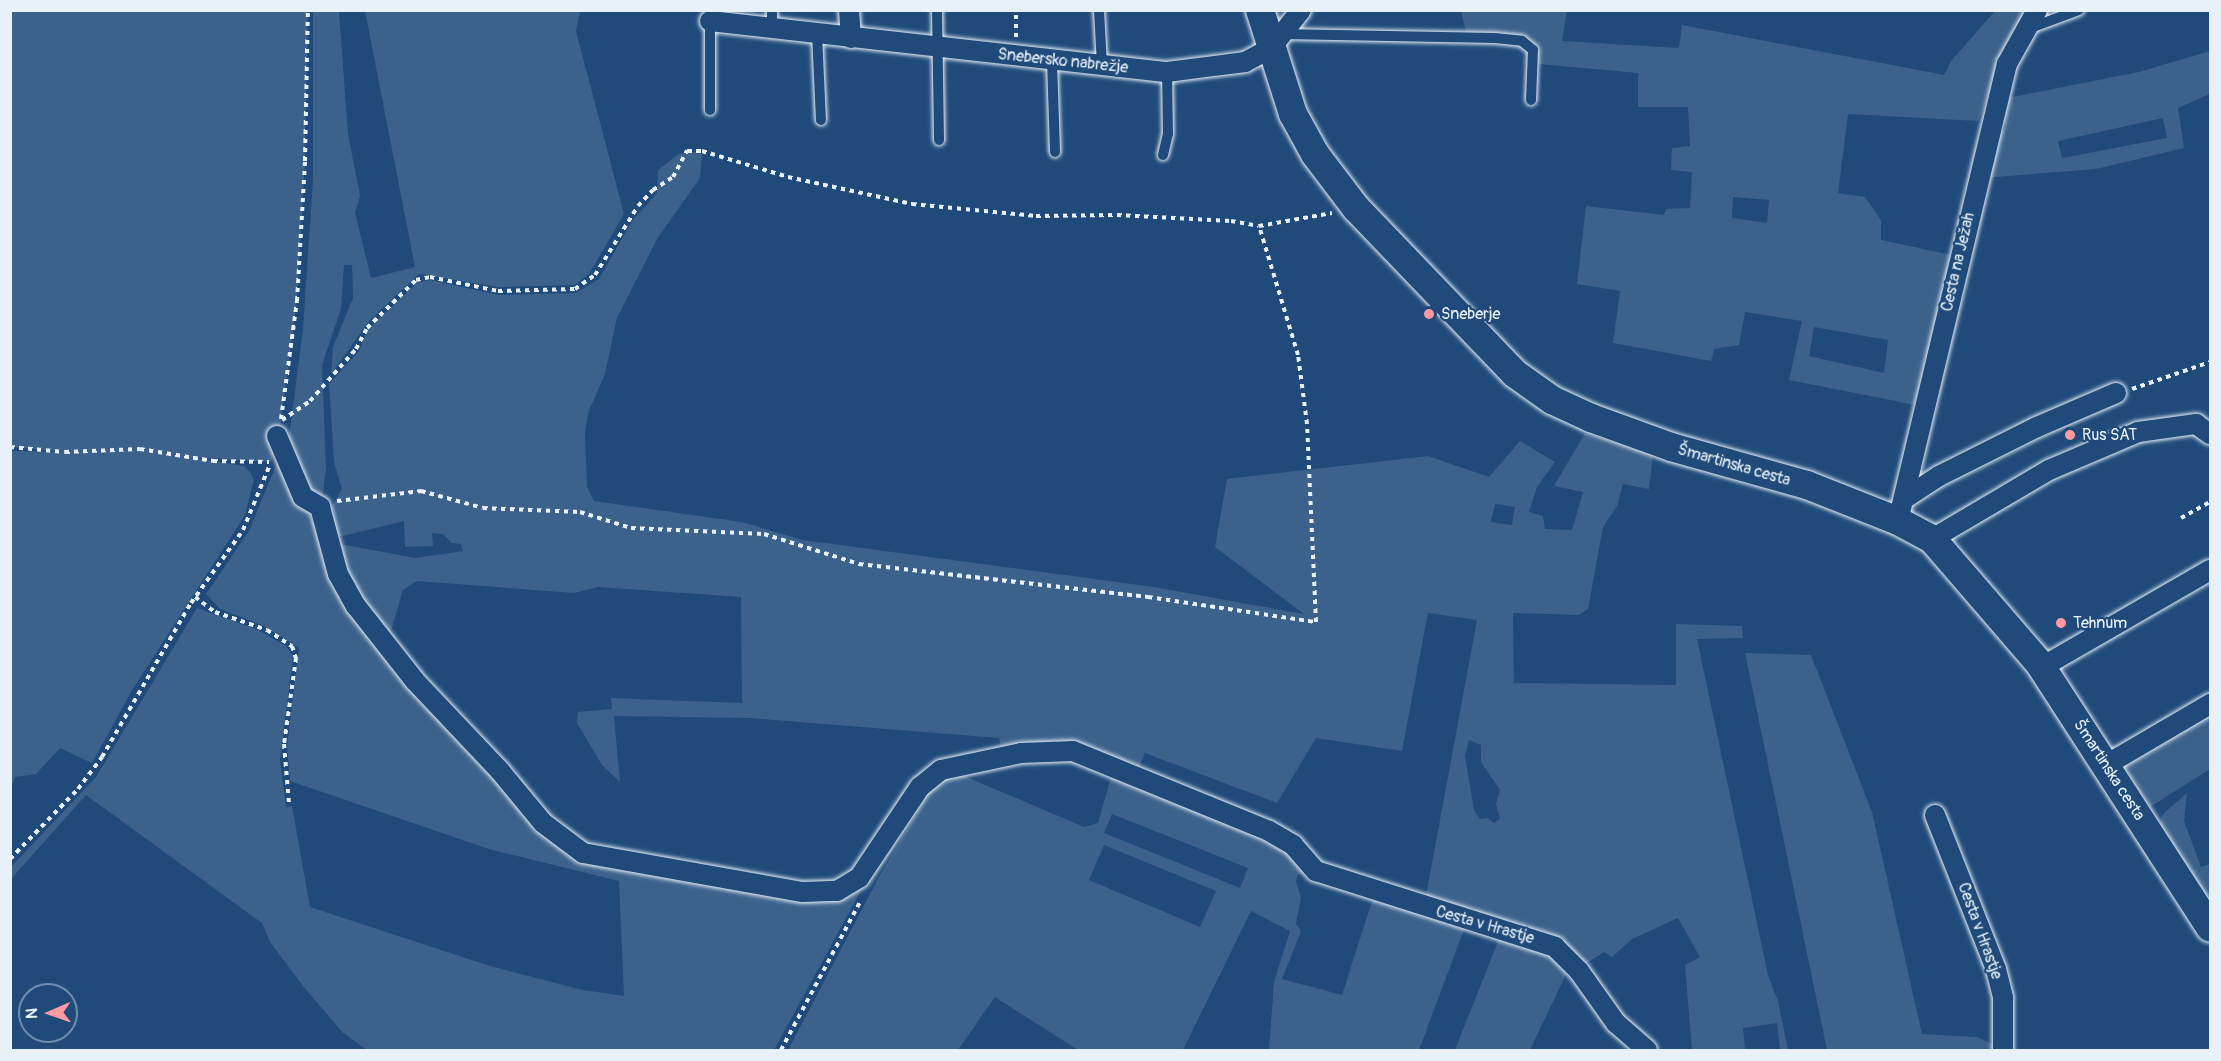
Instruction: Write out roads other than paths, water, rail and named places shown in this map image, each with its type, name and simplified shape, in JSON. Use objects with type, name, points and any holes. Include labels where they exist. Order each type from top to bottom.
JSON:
[{"type":"main road","name":"Šmartinska cesta","points":[[1260,10],[1276,41],[1303,134],[1356,208],[1514,373],[1552,400],[1623,431],[1901,510],[1932,539],[2042,667],[2211,927]]},
{"type":"street","points":[[849,10],[851,38]]},
{"type":"street","points":[[1276,41],[1301,10]]},
{"type":"street","name":"Snebersko nabrežje","points":[[710,21],[772,19],[817,33],[851,38],[1167,72],[1245,62],[1276,41]]},
{"type":"street","name":"Cesta na Ježah","points":[[1901,510],[2007,64],[2033,19]]},
{"type":"street","points":[[1901,510],[1939,476],[2037,427],[2116,393]]},
{"type":"street","points":[[1932,539],[2049,470],[2138,432],[2196,424],[2211,434]]},
{"type":"street","name":"Cesta v Hrastje","points":[[279,429],[303,497],[320,507],[338,574],[385,645],[543,823],[583,853],[803,892],[837,891],[858,878],[920,787],[940,770],[1048,750],[1073,751],[1269,831],[1293,844],[1316,871],[1555,946],[1579,971],[1616,1023],[1647,1050]]},
{"type":"street","points":[[2042,667],[2211,570]]},
{"type":"street","points":[[2106,765],[2211,704]]},
{"type":"street","name":"Cesta v Hrastje","points":[[1935,815],[1996,969],[2003,998],[2003,1050]]},
{"type":"lane","points":[[937,10],[939,140]]},
{"type":"lane","points":[[1100,10],[1102,66]]},
{"type":"lane","points":[[2033,19],[2079,10]]},
{"type":"lane","name":"Snebersko nabrežje","points":[[710,21],[710,110]]},
{"type":"lane","points":[[817,33],[821,120]]},
{"type":"lane","points":[[1276,41],[1495,38],[1522,42],[1533,50],[1531,100]]},
{"type":"lane","points":[[1052,61],[1055,152]]},
{"type":"lane","points":[[1163,155],[1168,134],[1167,72]]},
{"type":"place","name":"Sneberje","points":[[1429,314]]},
{"type":"place","name":"Rus SAT","points":[[2070,435]]},
{"type":"place","name":"Tehnum","points":[[2061,623]]}]
